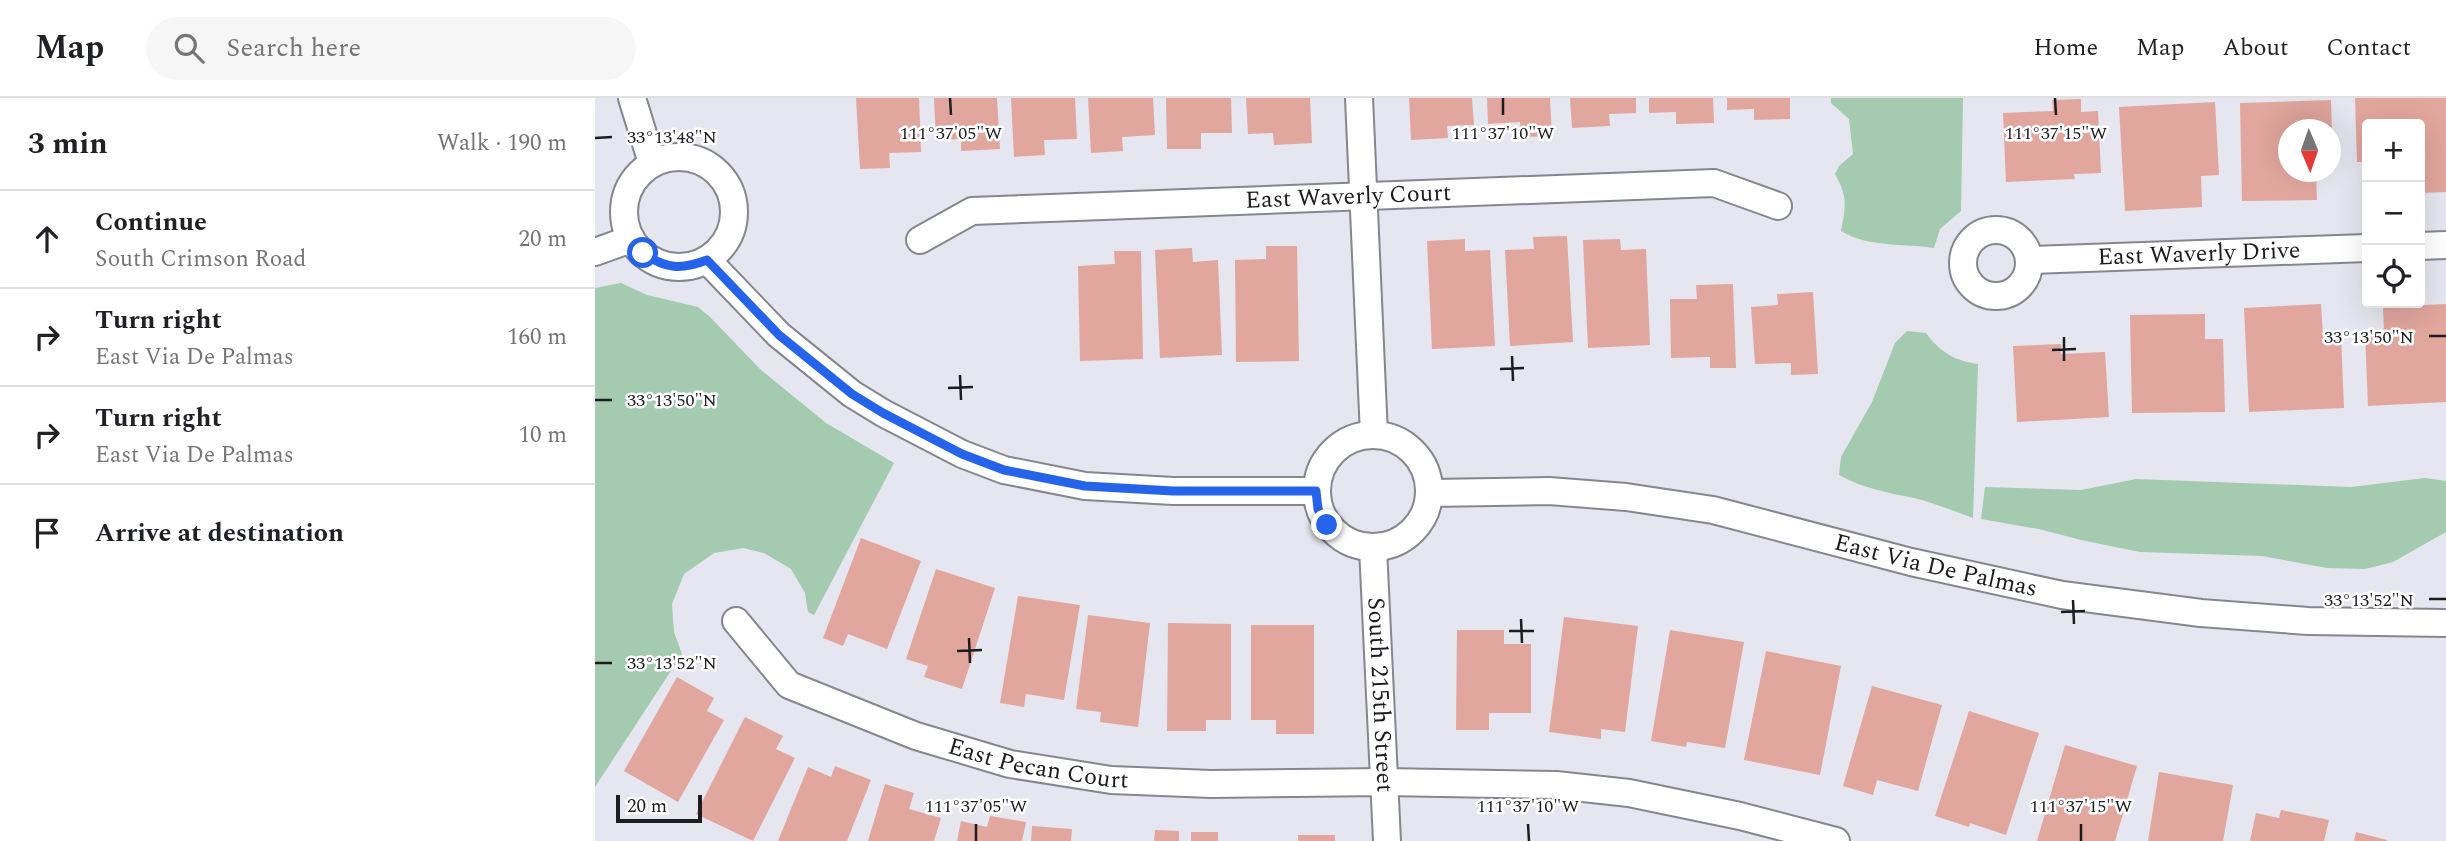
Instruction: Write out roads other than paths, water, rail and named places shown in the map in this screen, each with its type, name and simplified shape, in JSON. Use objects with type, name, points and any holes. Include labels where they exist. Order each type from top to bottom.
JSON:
[{"type":"street","points":[[632,98],[652,163]]},
{"type":"street","points":[[1359,98],[1374,435]]},
{"type":"street","points":[[686,157],[702,162],[716,171],[727,184],[733,201],[734,218],[730,235],[721,249],[707,260],[691,266],[674,267],[657,263],[643,253],[631,239],[624,222],[624,205],[629,188],[639,174],[652,163],[686,157]]},
{"type":"street","name":"East Waverly Court","points":[[921,240],[972,211],[1714,183],[1778,206]]},
{"type":"street","points":[[595,251],[631,239]]},
{"type":"street","points":[[2425,246],[2446,245]]},
{"type":"street","name":"East Waverly Drive","points":[[2029,260],[2362,248]]},
{"type":"street","points":[[707,260],[779,335],[852,394],[962,454],[1004,470],[1085,486],[1173,491],[1316,491]]},
{"type":"street","points":[[1374,435],[1399,442],[1420,459],[1427,475],[1430,493],[1427,510],[1419,525],[1406,538],[1390,546],[1373,548],[1355,545],[1339,538],[1318,509],[1316,491],[1318,473],[1327,457],[1340,445],[1356,438],[1374,435]]},
{"type":"street","name":"East Via De Palmas","points":[[1430,493],[1549,491],[1626,497],[1713,510],[1911,562],[2062,595],[2189,612],[2308,621],[2446,622]]},
{"type":"street","name":"South 215th Street","points":[[1373,548],[1387,841]]},
{"type":"street","name":"East Pecan Court","points":[[736,621],[789,685],[916,736],[1010,764],[1111,780],[1211,784],[1385,782],[1556,785],[1629,793],[1740,816],[1836,841]]}]
